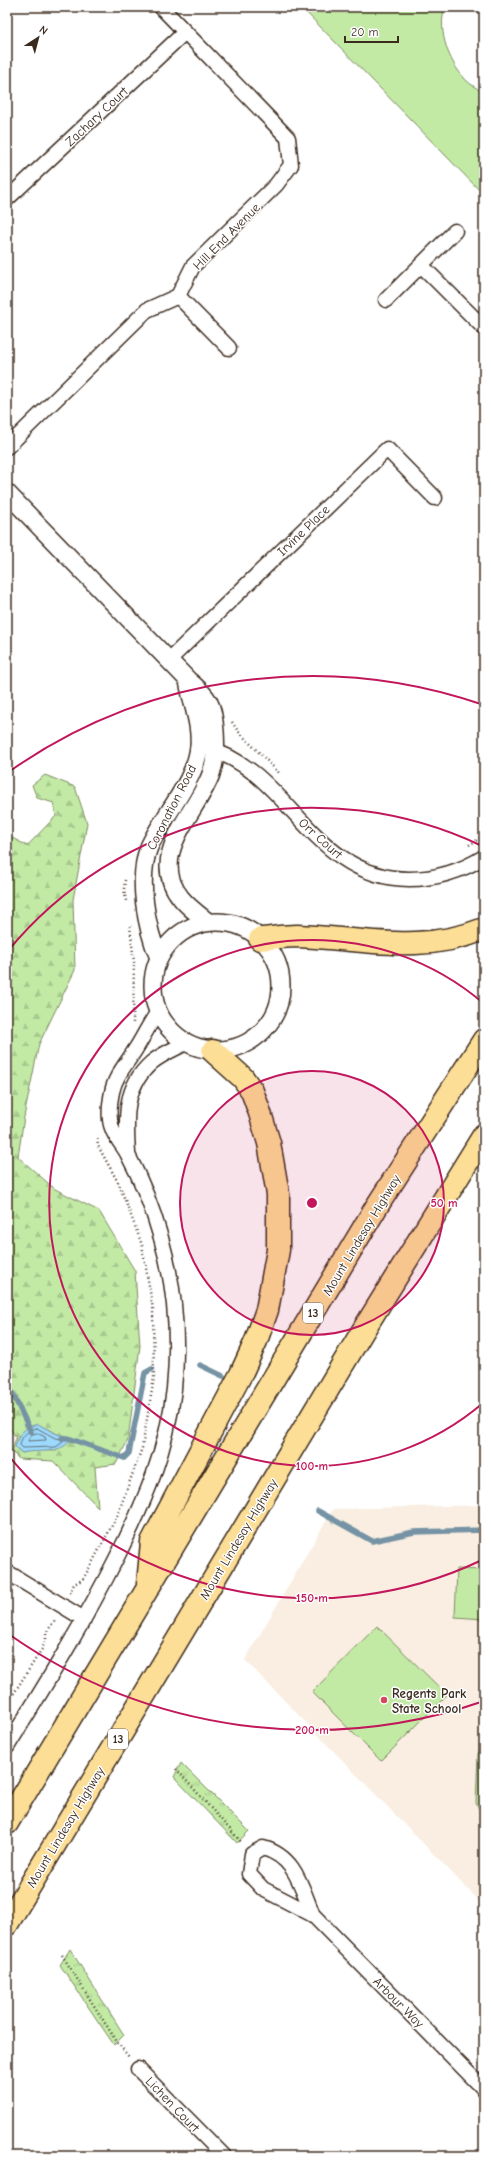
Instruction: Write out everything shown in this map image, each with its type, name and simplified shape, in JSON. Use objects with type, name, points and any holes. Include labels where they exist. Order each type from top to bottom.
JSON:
[{"type":"highway","points":[[260,939],[296,936],[415,944],[448,940],[484,929]]},
{"type":"highway","name":"Mount Lindesay Highway","points":[[7,1823],[377,1206],[484,1040]]},
{"type":"highway","points":[[147,1590],[152,1542],[241,1374],[256,1341],[267,1310],[278,1250],[278,1194],[269,1144],[260,1113],[252,1091],[243,1078],[213,1051]]},
{"type":"highway","name":"Mount Lindesay Highway","points":[[7,1924],[369,1323],[484,1136]]},
{"type":"street","name":"Hill End Avenue","points":[[161,7],[288,138],[291,165],[276,185],[193,266],[178,296]]},
{"type":"street","name":"Zachary Court","points":[[7,200],[185,32]]},
{"type":"street","points":[[386,300],[455,231]]},
{"type":"street","points":[[422,264],[484,328]]},
{"type":"street","points":[[7,447],[147,310],[178,296],[229,348]]},
{"type":"street","name":"Irvine Place","points":[[170,659],[387,449],[434,498]]},
{"type":"street","name":"Coronation Road","points":[[7,493],[170,659],[188,680],[205,694],[210,704],[214,721],[217,751],[211,774],[180,830],[169,856],[169,872],[172,885],[180,898],[208,922]]},
{"type":"street","name":"Coronation Road","points":[[159,958],[150,938],[143,873],[145,858],[155,834],[187,780],[199,747],[198,723],[188,680]]},
{"type":"street","name":"Orr Court","points":[[199,747],[217,751],[244,765],[260,778],[338,856],[357,867],[378,875],[401,879],[426,879],[452,874],[484,858]]},
{"type":"street","points":[[208,922],[227,922],[245,928],[260,939],[272,952],[279,968],[281,992],[273,1020],[262,1033],[247,1044],[231,1050],[213,1051],[186,1043],[169,1030],[158,1012],[152,994],[153,976],[159,958],[167,944],[179,934],[193,926],[208,922]]},
{"type":"street","points":[[7,1747],[84,1619],[112,1566],[149,1488],[159,1462],[174,1389],[176,1320],[161,1238],[128,1155],[111,1128],[112,1091],[119,1073],[158,1012]]},
{"type":"street","points":[[128,1155],[126,1111],[131,1092],[139,1076],[151,1063],[186,1043]]},
{"type":"street","points":[[7,1572],[84,1619]]},
{"type":"street","name":"Arbour Way","points":[[313,1915],[292,1866],[276,1852],[263,1848],[252,1854],[249,1874],[263,1889],[313,1915],[484,2089]]},
{"type":"street","name":"Lichen Court","points":[[138,2069],[224,2156]]},
{"type":"path","points":[[214,721],[229,718],[238,731],[282,775]]},
{"type":"path","points":[[464,849],[484,836]]},
{"type":"path","points":[[126,876],[124,889],[126,904]]},
{"type":"path","points":[[128,919],[134,962],[132,1027]]},
{"type":"path","points":[[7,1704],[42,1649],[46,1639],[46,1633],[73,1590],[74,1584],[82,1580],[86,1574],[117,1516],[142,1448],[154,1378],[153,1309],[142,1245],[119,1184],[98,1146],[96,1132]]},
{"type":"path","points":[[176,1769],[252,1854]]},
{"type":"path","points":[[62,1955],[116,2042],[138,2069]]},
{"type":"shaded area","name":"Regents Park State School","points":[[484,1505],[484,1570],[457,1569],[455,1617],[484,1619],[484,1740],[478,1754],[476,1803],[484,1819],[484,1906],[245,1660],[333,1509]]},
{"type":"green space","points":[[301,7],[445,7],[443,16],[444,36],[446,46],[454,65],[466,80],[484,93],[484,195]]},
{"type":"green space","points":[[45,775],[75,787],[87,823],[73,900],[75,970],[39,1044],[24,1117],[18,1157],[55,1189],[99,1211],[135,1271],[140,1346],[128,1440],[116,1464],[95,1467],[98,1507],[53,1461],[19,1459],[12,1452],[16,1437],[7,1425],[7,835],[27,846],[56,816],[54,803],[37,798],[32,785]],"holes":[[[47,1428],[57,1434],[57,1451],[33,1450],[22,1453],[15,1447]]]},
{"type":"green space","points":[[457,1569],[484,1570],[484,1619],[455,1617]]},
{"type":"green space","points":[[377,1626],[447,1695],[381,1761],[312,1692]]},
{"type":"green space","points":[[484,1740],[484,1819],[476,1803],[478,1754]]},
{"type":"green space","points":[[181,1763],[249,1831],[237,1843],[174,1777]]},
{"type":"green space","points":[[70,1949],[124,2035],[114,2045],[60,1965]]},
{"type":"water","points":[[38,1424],[57,1434],[67,1436],[69,1442],[59,1449],[22,1453],[15,1447],[20,1434],[29,1427]]},
{"type":"waterway","points":[[200,1365],[223,1376]]},
{"type":"waterway","points":[[62,1438],[68,1438],[124,1458],[129,1453],[145,1373],[152,1369]]},
{"type":"waterway","points":[[7,1382],[31,1432]]},
{"type":"waterway","points":[[318,1511],[372,1541],[414,1532],[484,1530]]},
{"type":"place","name":"Regents Park State School","points":[[384,1700]]}]
